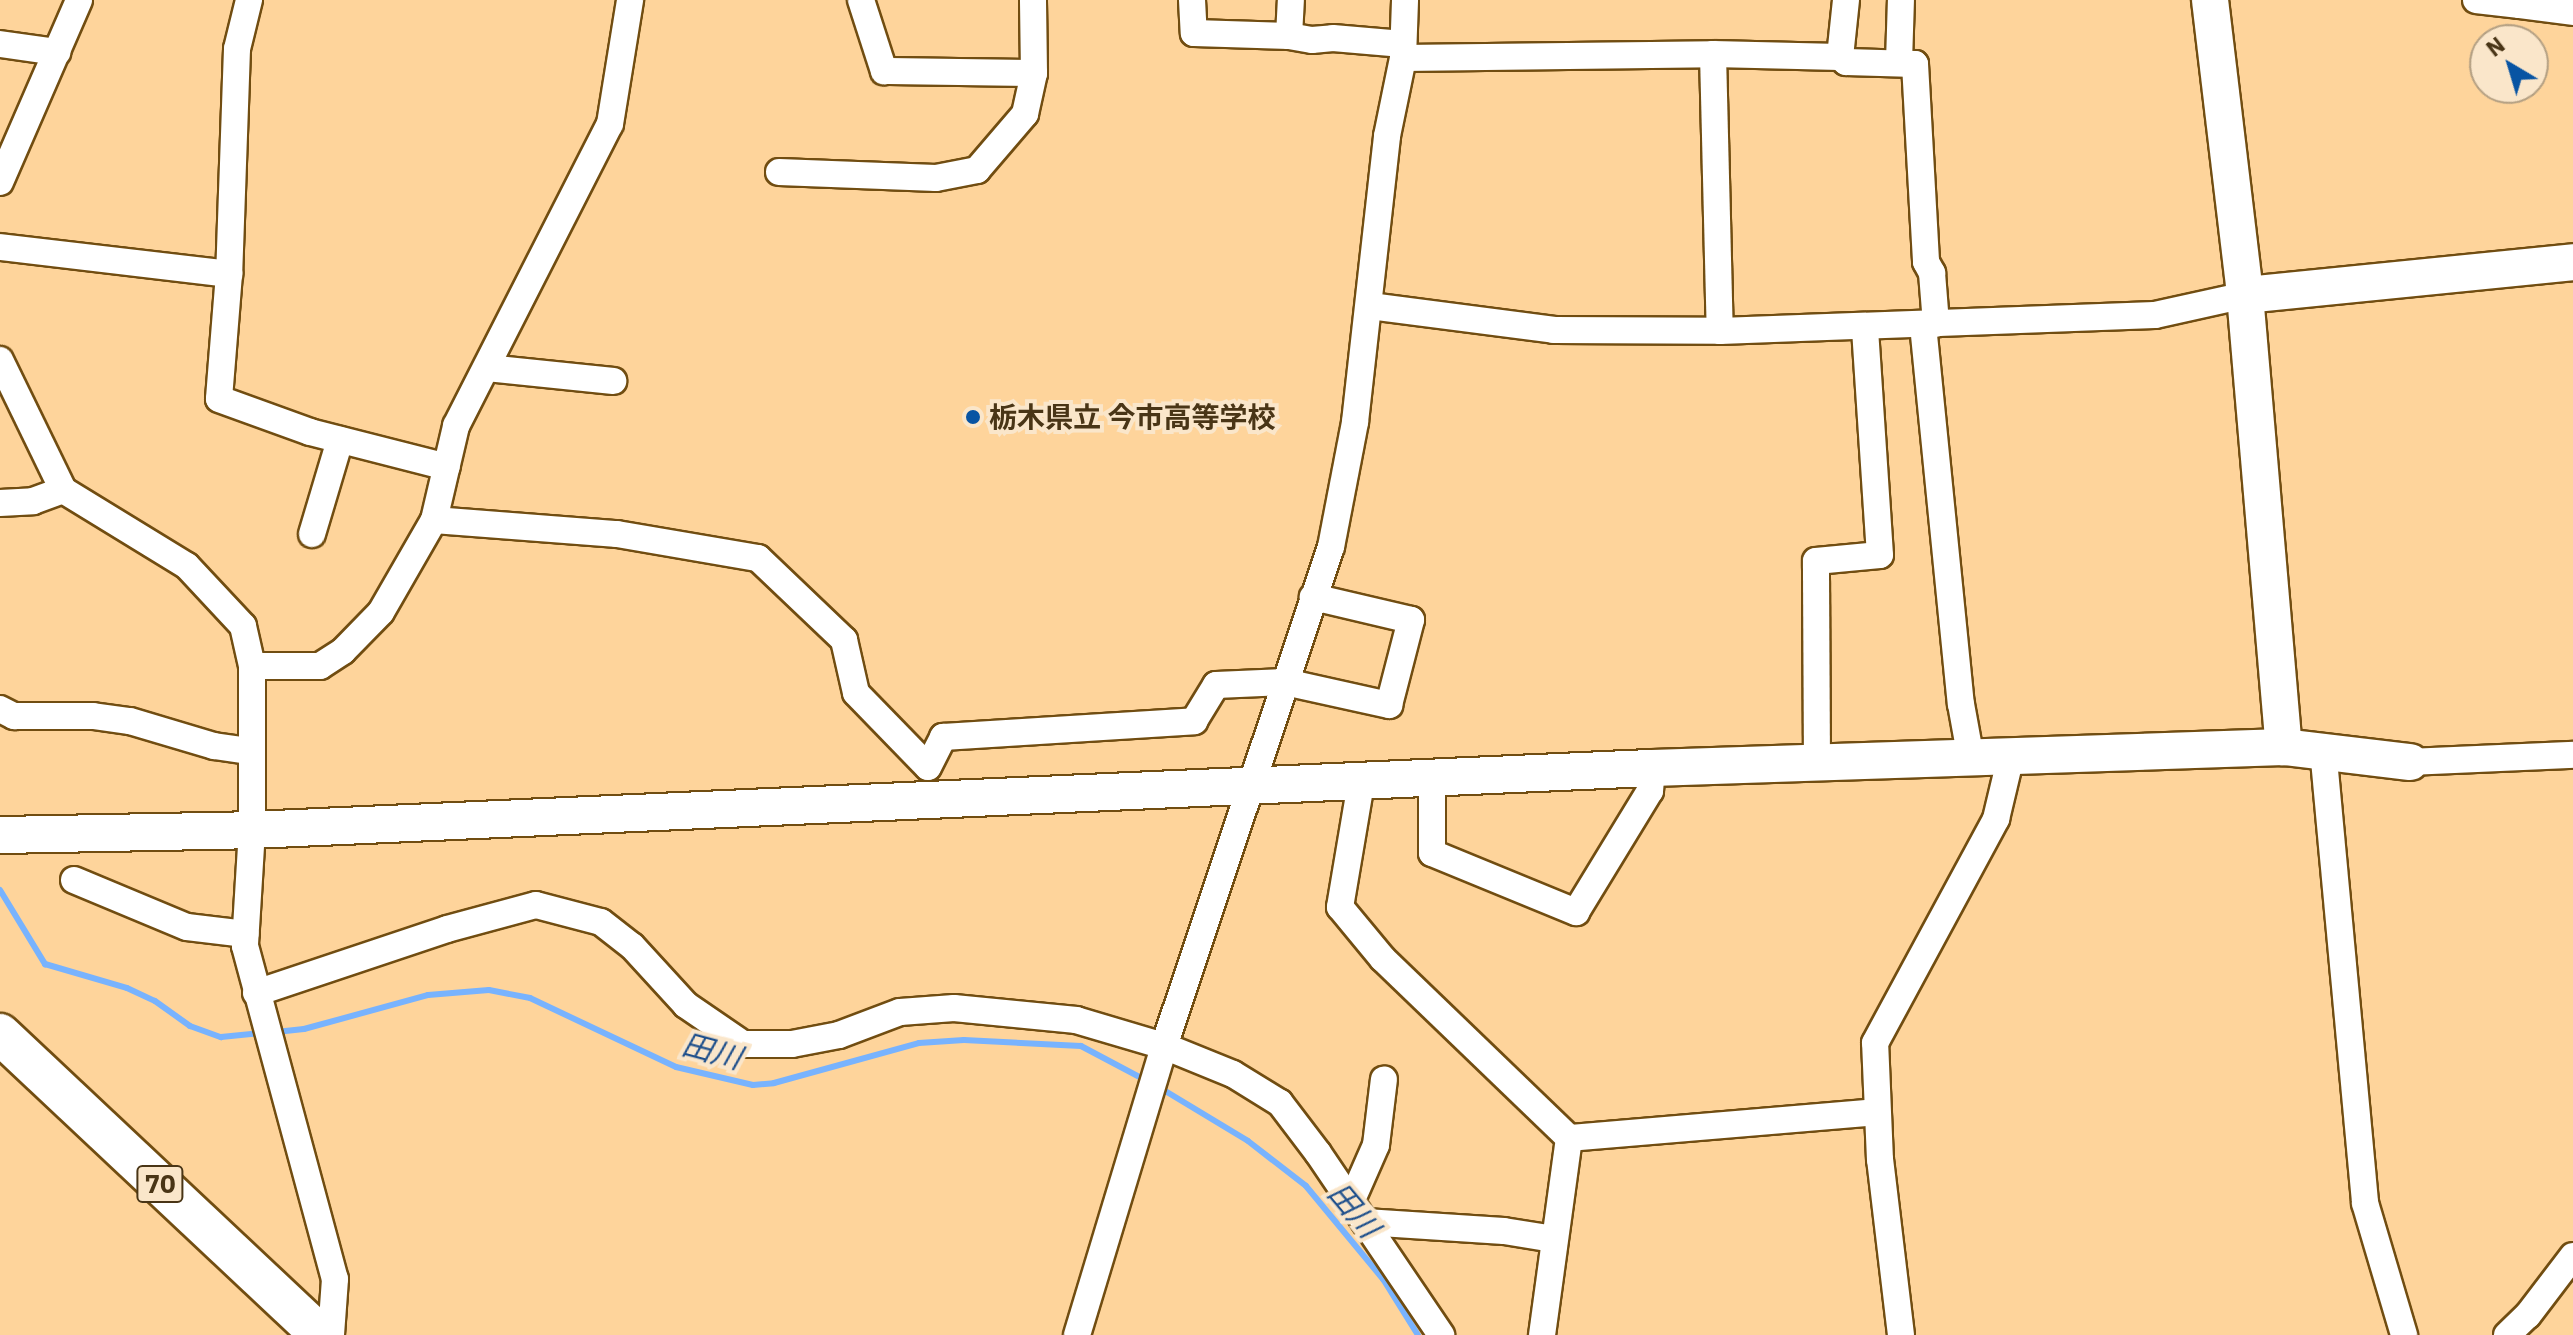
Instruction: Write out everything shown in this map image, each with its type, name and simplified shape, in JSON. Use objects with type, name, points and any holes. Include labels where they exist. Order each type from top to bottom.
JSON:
[{"type":"main road","name":"70","points":[[0,1034],[320,1335]]},
{"type":"street","points":[[0,182],[79,0]]},
{"type":"street","points":[[249,0],[237,49],[229,274],[219,399],[340,440],[447,467]]},
{"type":"street","points":[[252,666],[320,666],[343,651],[381,612],[434,520],[456,426],[610,124],[630,0]]},
{"type":"street","points":[[861,0],[884,71],[1034,73]]},
{"type":"street","points":[[779,172],[936,178],[977,170],[1025,114],[1034,73],[1033,0]]},
{"type":"street","points":[[1192,0],[1194,33],[1289,36],[1403,51],[1840,57],[1846,62],[1915,64],[1926,262],[1932,273],[1929,325],[1961,704],[1971,759]]},
{"type":"street","points":[[1289,36],[1291,0]]},
{"type":"street","points":[[1077,1335],[1164,1046],[1248,787],[1331,547],[1355,422],[1387,136],[1403,51],[1405,0]]},
{"type":"street","points":[[1840,57],[1846,0]]},
{"type":"street","points":[[1899,62],[1901,0]]},
{"type":"street","points":[[2210,0],[2245,295],[2284,747]]},
{"type":"street","points":[[2476,0],[2520,3],[2573,12]]},
{"type":"street","points":[[0,44],[57,52]]},
{"type":"street","points":[[1713,54],[1720,331]]},
{"type":"street","points":[[0,247],[229,274]]},
{"type":"street","points":[[1370,306],[1554,330],[1720,331],[1929,325],[2155,315],[2245,295],[2573,262]]},
{"type":"street","points":[[1817,765],[1816,561],[1880,555],[1865,327]]},
{"type":"street","points":[[0,360],[63,490],[187,566],[243,626],[252,666],[252,830],[245,946],[335,1279],[331,1335]]},
{"type":"street","points":[[487,368],[613,381]]},
{"type":"street","points":[[312,534],[340,440]]},
{"type":"street","points":[[0,503],[33,501],[63,490]]},
{"type":"street","points":[[434,520],[617,534],[758,558],[844,640],[856,693],[928,767],[943,737],[1194,721],[1216,685],[1285,682],[1389,705],[1411,620],[1313,597]]},
{"type":"street","points":[[0,709],[14,716],[93,716],[130,721],[214,746],[250,751]]},
{"type":"street","points":[[0,835],[252,830],[1652,768],[1817,765],[2284,747],[2323,749],[2410,762],[2573,755]]},
{"type":"street","points":[[2323,749],[2365,1203],[2404,1335]]},
{"type":"street","points":[[1901,1335],[1877,1112],[1875,1043],[1996,819],[2011,756]]},
{"type":"street","points":[[1432,780],[1432,853],[1576,912],[1650,791],[1652,768]]},
{"type":"street","points":[[1361,783],[1340,907],[1383,959],[1569,1138],[1877,1112]]},
{"type":"street","points":[[74,880],[187,927],[246,934]]},
{"type":"street","points":[[256,993],[447,929],[536,905],[601,922],[632,946],[686,1005],[743,1044],[792,1044],[839,1035],[900,1012],[954,1008],[1076,1020],[1164,1046],[1233,1074],[1280,1103],[1441,1335]]},
{"type":"street","points":[[1358,1212],[1376,1145],[1384,1079]]},
{"type":"street","points":[[1542,1335],[1569,1138]]},
{"type":"street","points":[[1358,1212],[1554,1239]]},
{"type":"street","points":[[2507,1335],[2528,1315],[2573,1256]]},
{"type":"waterway","name":"田川","points":[[0,890],[45,964],[127,988],[155,1001],[190,1026],[221,1037],[261,1033]]},
{"type":"waterway","name":"田川","points":[[276,1032],[304,1029],[428,995],[489,990],[530,998],[676,1067],[753,1085],[774,1083],[919,1043],[964,1040],[1081,1046],[1147,1081]]},
{"type":"waterway","name":"田川","points":[[1157,1086],[1248,1141],[1306,1186],[1383,1279],[1418,1335]]},
{"type":"place","name":"栃木県立 今市高等学校","points":[[973,417]]}]
